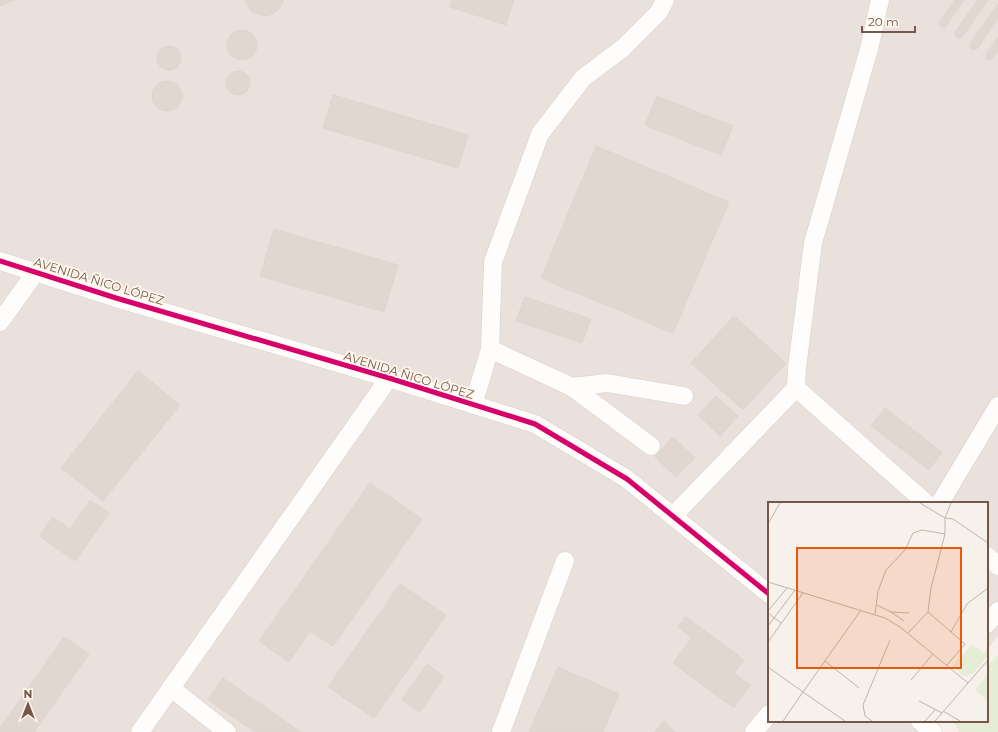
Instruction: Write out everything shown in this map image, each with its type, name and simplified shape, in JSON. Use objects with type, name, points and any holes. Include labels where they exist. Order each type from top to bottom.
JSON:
[{"type":"street","points":[[473,405],[490,349],[493,262],[540,134],[583,78],[623,48],[660,12],[665,0]]},
{"type":"street","points":[[673,516],[796,388],[797,368],[814,243],[869,49],[880,0]]},
{"type":"street","name":"AVENIDA ÑICO LÓPEZ","points":[[0,261],[123,300],[388,378],[535,424],[627,478],[768,593]]},
{"type":"street","points":[[0,322],[36,272]]},
{"type":"street","points":[[490,349],[572,387],[651,446]]},
{"type":"street","points":[[140,732],[388,378]]},
{"type":"street","points":[[572,387],[607,383],[684,396]]},
{"type":"street","points":[[796,388],[925,502]]},
{"type":"street","points":[[941,502],[998,406]]},
{"type":"street","points":[[988,557],[998,566]]},
{"type":"street","points":[[501,732],[565,561]]},
{"type":"street","points":[[988,623],[998,611]]},
{"type":"street","points":[[171,688],[227,732]]},
{"type":"street","points":[[754,732],[768,715]]},
{"type":"street","points":[[921,722],[933,732]]},
{"type":"shaded area","points":[[0,0],[998,0],[998,635],[988,650],[988,502],[768,502],[768,722],[937,722],[930,732],[0,732]]},
{"type":"green space","points":[[998,655],[998,732],[959,732],[954,722],[988,722],[988,665]]},
{"type":"building","points":[[0,0],[15,0],[0,6]]},
{"type":"building","points":[[245,0],[284,0],[277,11],[265,16],[253,13]]},
{"type":"building","points":[[452,0],[514,0],[506,25],[450,7]]},
{"type":"building","points":[[955,0],[964,0],[947,25],[945,27],[941,27],[939,22]]},
{"type":"building","points":[[978,0],[988,0],[963,36],[957,38],[955,36],[955,32]]},
{"type":"building","points":[[998,4],[998,18],[978,48],[974,50],[971,49],[970,44]]},
{"type":"building","points":[[242,30],[253,34],[257,45],[253,56],[242,60],[231,56],[227,45],[231,34]]},
{"type":"building","points":[[998,37],[998,51],[992,59],[988,60],[986,55]]},
{"type":"building","points":[[169,46],[177,50],[181,58],[177,66],[169,70],[161,66],[157,58],[161,50]]},
{"type":"building","points":[[238,71],[247,74],[250,83],[247,92],[238,95],[229,92],[226,83],[229,74]]},
{"type":"building","points":[[167,81],[178,85],[182,96],[178,107],[167,111],[156,107],[152,96],[156,85]]},
{"type":"building","points":[[333,95],[468,135],[458,168],[323,128]]},
{"type":"building","points":[[657,96],[733,126],[721,155],[645,125]]},
{"type":"building","points":[[596,146],[729,202],[673,333],[541,278]]},
{"type":"building","points":[[274,229],[398,265],[384,312],[260,276]]},
{"type":"building","points":[[525,297],[591,319],[582,343],[516,321]]},
{"type":"building","points":[[734,316],[786,363],[743,410],[691,363]]},
{"type":"building","points":[[138,371],[180,405],[103,501],[61,468]]},
{"type":"building","points":[[716,396],[738,416],[720,436],[698,415]]},
{"type":"building","points":[[885,408],[942,452],[929,470],[871,426]]},
{"type":"building","points":[[673,437],[695,458],[676,477],[655,457]]},
{"type":"building","points":[[370,483],[422,519],[333,646],[310,631],[289,662],[259,641]]},
{"type":"building","points":[[90,500],[109,513],[75,561],[39,536],[53,517],[70,529]]},
{"type":"building","points":[[400,584],[446,615],[374,718],[328,687]]},
{"type":"building","points":[[686,617],[744,660],[734,673],[750,685],[734,708],[673,663],[692,638],[678,627]]},
{"type":"building","points":[[64,637],[89,654],[34,732],[0,732],[0,728]]},
{"type":"building","points":[[427,664],[444,676],[420,712],[402,700]]},
{"type":"building","points":[[558,667],[619,694],[603,732],[529,732]]},
{"type":"building","points":[[223,678],[301,732],[255,732],[208,700]]},
{"type":"building","points":[[664,721],[675,732],[654,732]]},
{"type":"cycle path","points":[[0,261],[116,298],[389,378],[535,424],[627,479],[768,593]]}]
